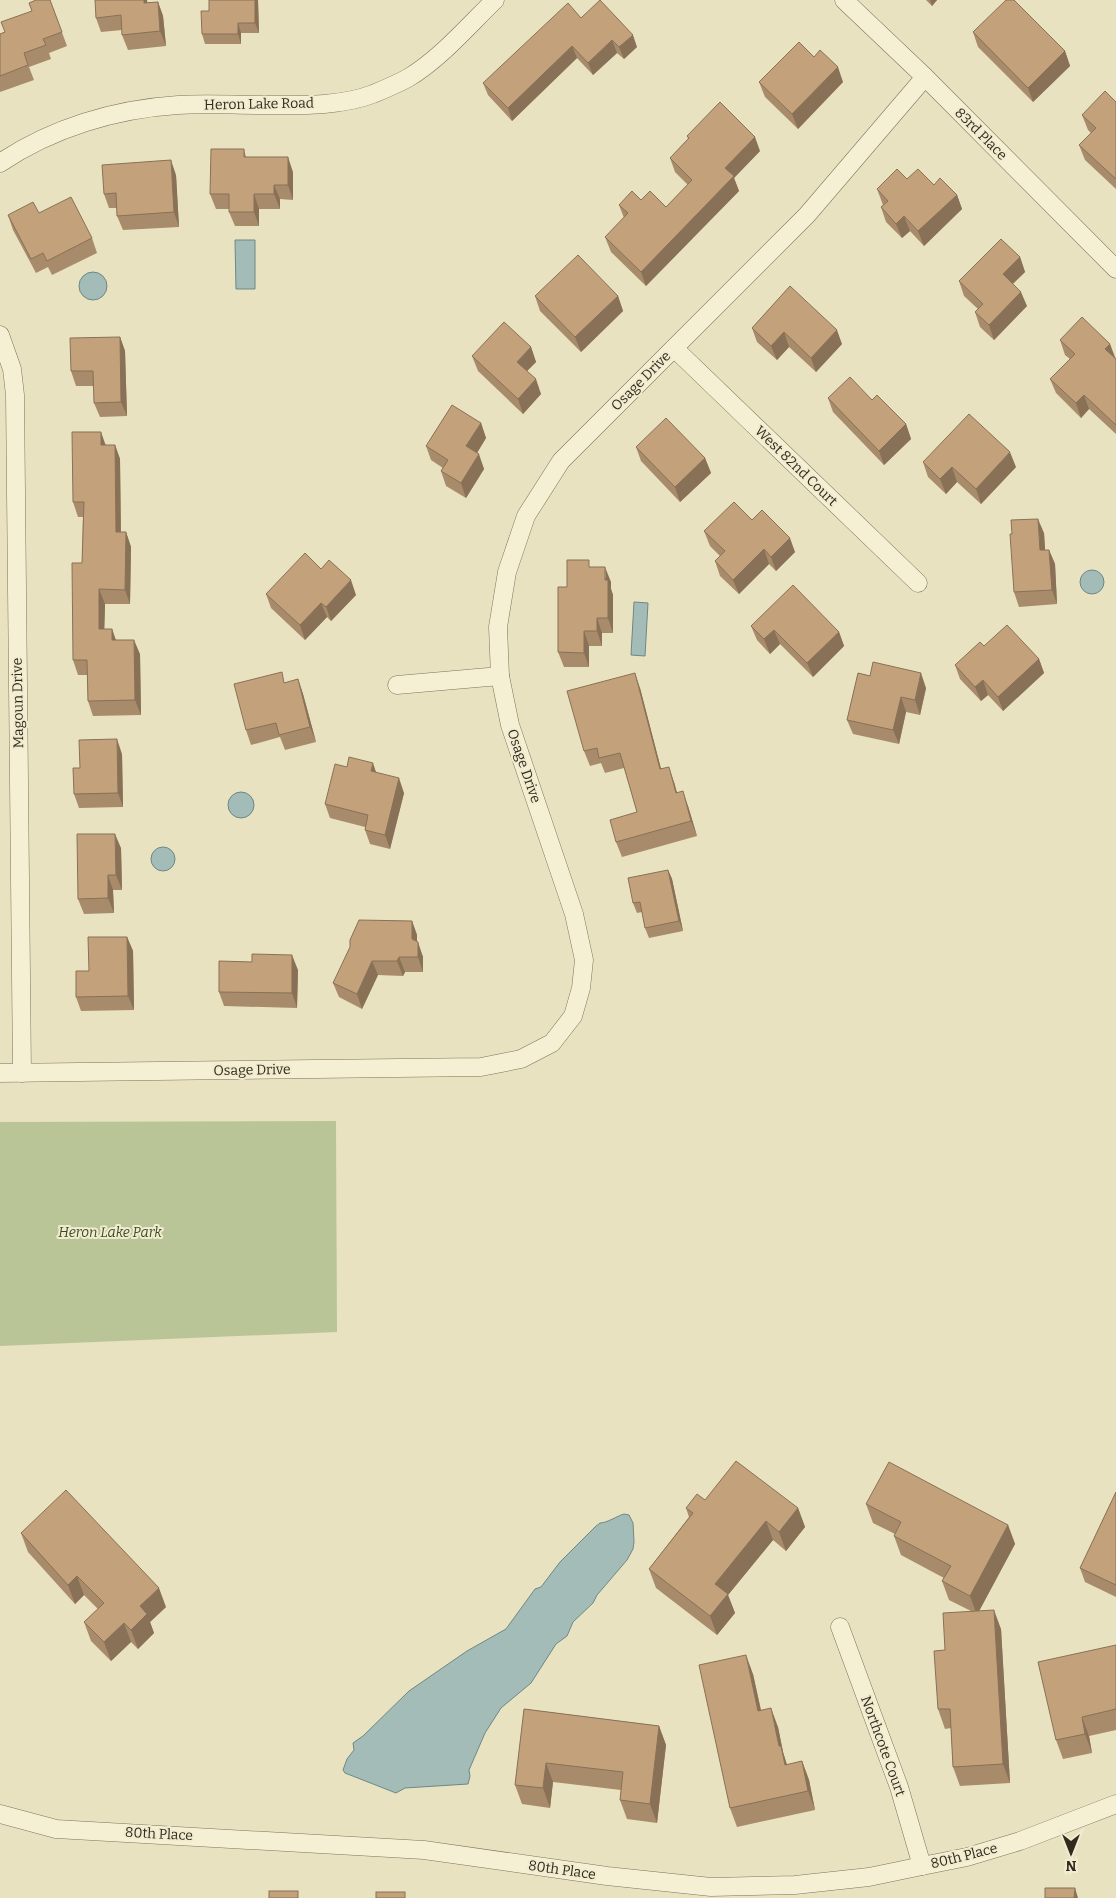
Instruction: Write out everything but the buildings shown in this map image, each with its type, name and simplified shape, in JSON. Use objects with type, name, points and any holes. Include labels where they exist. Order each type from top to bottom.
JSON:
[{"type":"street","name":"Heron Lake Road","points":[[0,163],[13,154],[51,135],[94,119],[134,110],[178,105],[292,105],[338,102],[372,94],[408,78],[434,58],[495,0]]},
{"type":"street","name":"83rd Place","points":[[844,0],[926,77],[1116,270]]},
{"type":"street","name":"Osage Drive","points":[[0,1073],[481,1067],[521,1059],[552,1043],[573,1016],[581,988],[584,960],[574,914],[510,725],[500,676],[498,627],[507,572],[526,516],[561,461],[808,215],[926,77]]},
{"type":"street","name":"Magoun Drive","points":[[0,335],[12,369],[15,395],[22,1073]]},
{"type":"street","name":"West 82nd Court","points":[[674,348],[918,583]]},
{"type":"street","points":[[397,686],[500,676]]},
{"type":"street","name":"Northcote Court","points":[[840,1627],[899,1788],[922,1866]]},
{"type":"street","name":"80th Place","points":[[0,1814],[56,1829],[424,1850],[607,1876],[711,1887],[795,1885],[869,1877],[966,1857],[1020,1841],[1116,1804]]},
{"type":"green space","name":"Heron Lake Park","points":[[336,1121],[337,1332],[0,1346],[0,1122]]},
{"type":"water","points":[[235,240],[255,240],[255,289],[236,289]]},
{"type":"water","points":[[93,272],[103,276],[107,286],[103,296],[93,300],[83,296],[79,286],[83,276]]},
{"type":"water","points":[[1092,570],[1097,571],[1103,577],[1103,587],[1097,593],[1092,594],[1087,593],[1081,587],[1080,582],[1081,577],[1087,571]]},
{"type":"water","points":[[634,602],[648,603],[645,656],[631,655]]},
{"type":"water","points":[[241,792],[250,796],[254,805],[250,814],[241,818],[232,814],[228,805],[232,796]]},
{"type":"water","points":[[163,847],[172,850],[175,859],[172,868],[163,871],[154,868],[151,859],[154,850]]},
{"type":"water","points":[[624,1514],[629,1515],[633,1523],[633,1549],[627,1560],[597,1595],[593,1603],[573,1622],[567,1636],[556,1644],[531,1683],[501,1708],[485,1733],[469,1770],[468,1784],[405,1788],[396,1793],[345,1773],[343,1770],[347,1759],[354,1750],[353,1743],[363,1736],[409,1691],[467,1651],[506,1629],[535,1589],[541,1587],[560,1562],[595,1527],[600,1523]]}]
